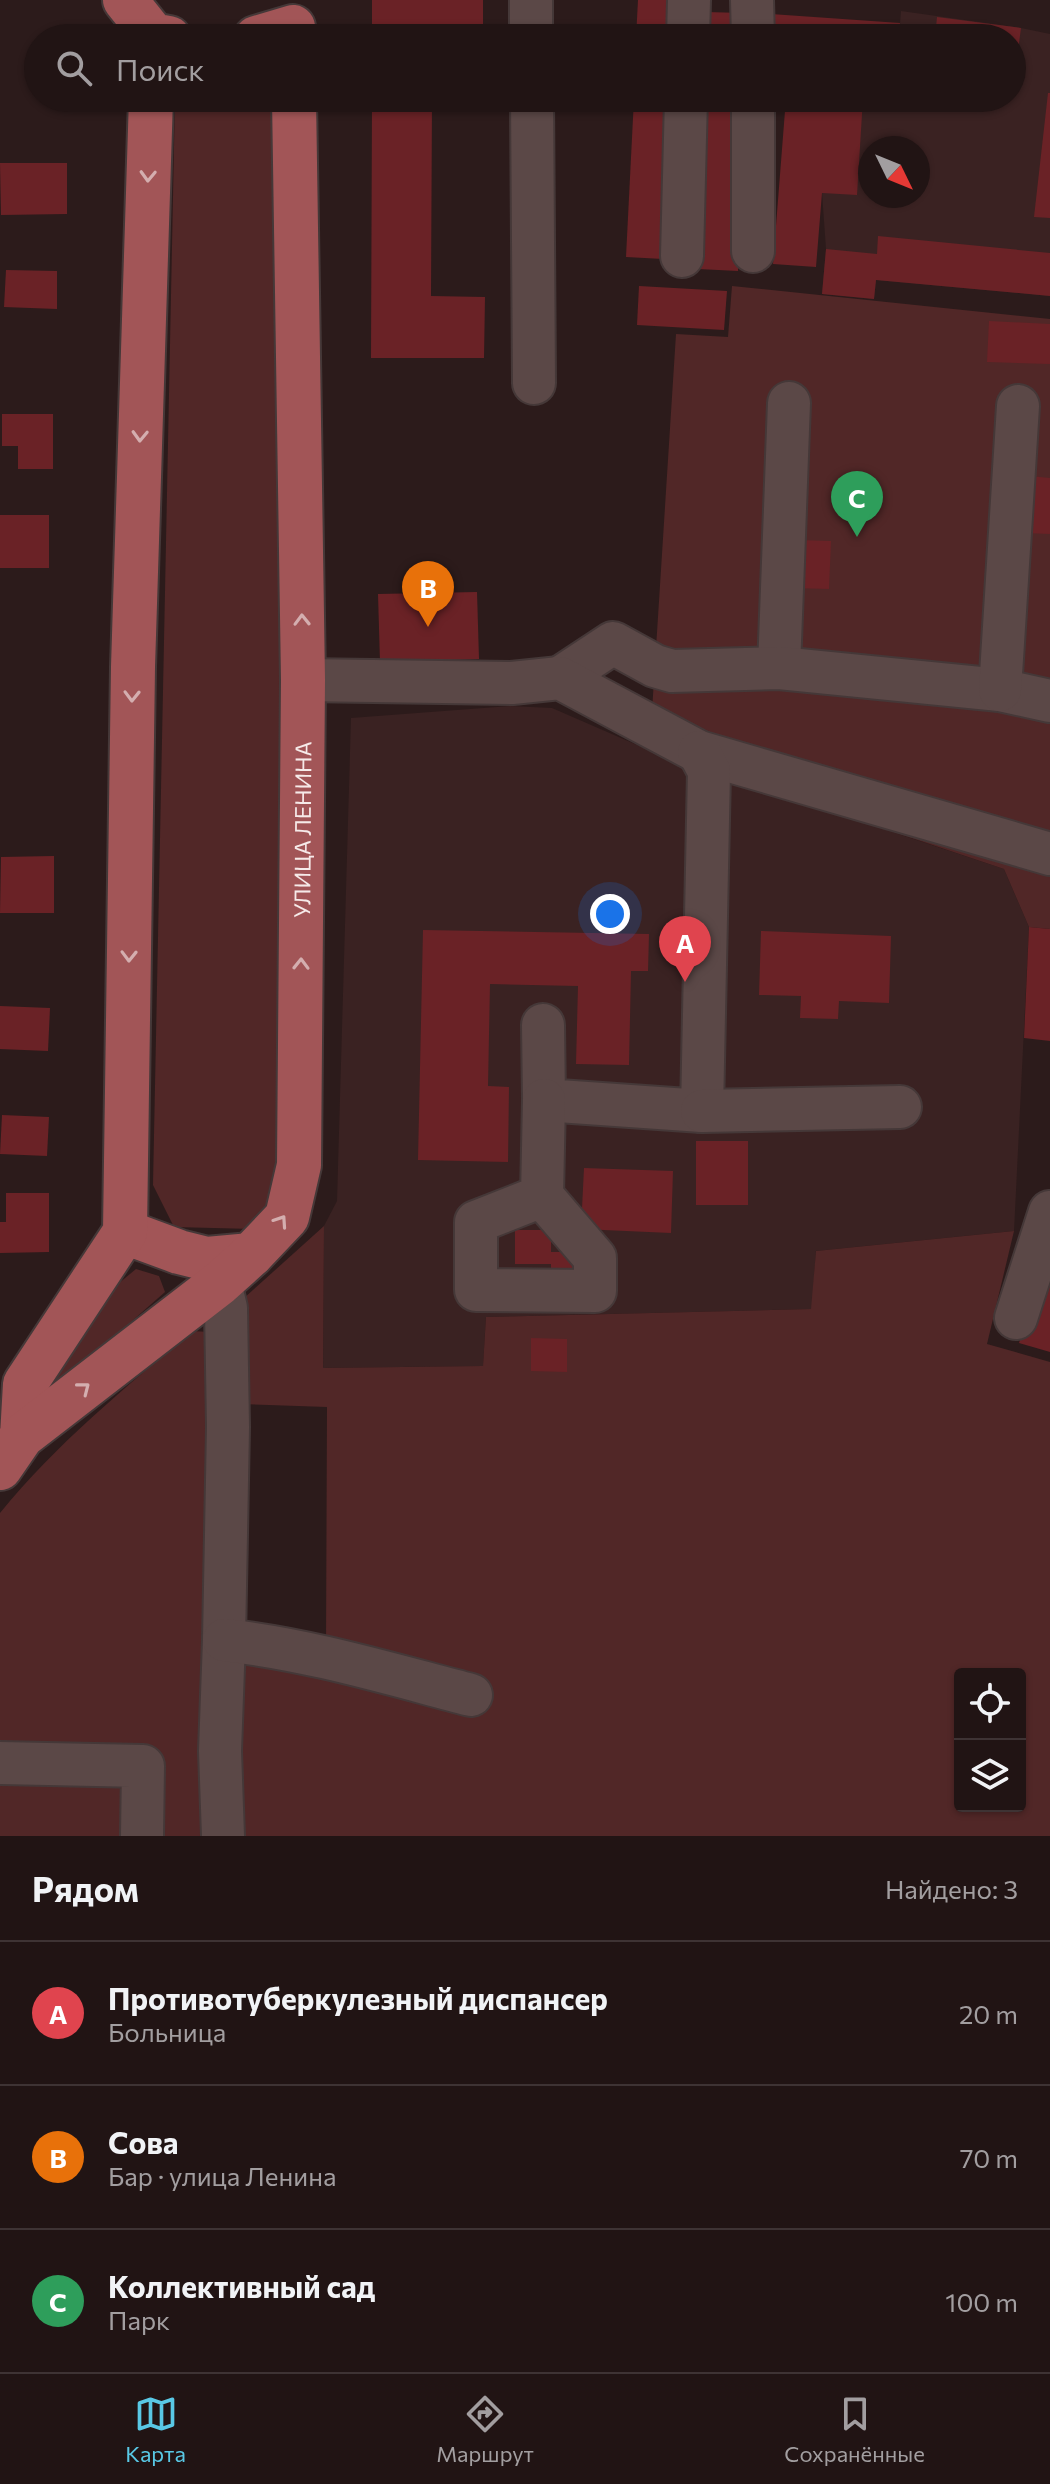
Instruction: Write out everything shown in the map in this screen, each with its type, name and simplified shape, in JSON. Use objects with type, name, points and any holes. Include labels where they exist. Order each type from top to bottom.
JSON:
[{"type":"main road","points":[[125,0],[152,24]]},
{"type":"main road","points":[[151,112],[133,667],[125,1232],[236,1269]]},
{"type":"main road","name":"УЛИЦА ЛЕНИНА","points":[[7,1442],[236,1269],[287,1217],[299,1165],[303,680],[294,112]]},
{"type":"main road","name":"УЛИЦА ЛЕНИНА","points":[[7,1442],[25,1384],[125,1232]]},
{"type":"lane","points":[[531,0],[531,24]]},
{"type":"lane","points":[[688,24],[689,0]]},
{"type":"lane","points":[[752,0],[753,24]]},
{"type":"lane","points":[[532,112],[534,383]]},
{"type":"lane","points":[[682,256],[686,112]]},
{"type":"lane","points":[[753,112],[753,251]]},
{"type":"lane","points":[[779,668],[789,403]]},
{"type":"lane","points":[[1000,690],[1018,406]]},
{"type":"lane","points":[[303,680],[512,683],[560,678],[613,643],[655,666],[672,671],[779,668],[1000,690],[1050,701]]},
{"type":"lane","points":[[560,678],[699,752],[1050,854]]},
{"type":"lane","points":[[699,752],[709,771],[702,1111]]},
{"type":"lane","points":[[542,1196],[543,1025]]},
{"type":"lane","points":[[544,1100],[702,1111],[900,1107]]},
{"type":"lane","points":[[1016,1318],[1050,1212]]},
{"type":"lane","points":[[223,1836],[220,1751],[228,1427],[226,1308],[236,1269]]},
{"type":"lane","points":[[224,1640],[261,1644],[329,1659],[471,1695]]},
{"type":"lane","points":[[0,1763],[143,1766],[142,1836]]},
{"type":"shaded area","points":[[901,11],[993,24],[900,24]]},
{"type":"shaded area","points":[[1026,29],[1050,34],[1050,296],[876,280],[874,299],[822,294],[826,249],[822,193],[826,112],[1026,112]]},
{"type":"shaded area","points":[[175,112],[282,112],[279,1186],[253,1229],[174,1227],[153,1185]]},
{"type":"shaded area","points":[[732,286],[1050,319],[1050,929],[1029,927],[1004,869],[644,748],[687,733],[652,711],[676,334],[728,337]]},
{"type":"shaded area","points":[[510,706],[552,708],[644,748],[1004,869],[1029,927],[1014,1231],[816,1251],[812,1309],[486,1317],[483,1366],[323,1368],[324,1226],[337,1201],[351,718]]},
{"type":"shaded area","points":[[324,1226],[323,1368],[483,1366],[486,1317],[811,1309],[816,1251],[1014,1231],[987,1344],[1050,1362],[1050,1836],[0,1836],[0,1513],[68,1440],[192,1331],[210,1332],[235,1675],[255,1651],[326,1648],[327,1407],[239,1404],[243,1299]]},
{"type":"shaded area","points":[[136,1269],[159,1276],[165,1292],[42,1400],[107,1293]]},
{"type":"building","points":[[372,0],[483,0],[483,24],[372,24]]},
{"type":"building","points":[[638,0],[675,0],[674,24],[637,24]]},
{"type":"building","points":[[705,12],[745,13],[745,24],[705,24]]},
{"type":"building","points":[[771,14],[900,23],[900,24],[770,24]]},
{"type":"building","points":[[937,17],[990,24],[936,24]]},
{"type":"building","points":[[1050,93],[1050,218],[1034,217]]},
{"type":"building","points":[[372,112],[432,112],[431,296],[485,297],[484,358],[371,358]]},
{"type":"building","points":[[633,112],[670,112],[663,259],[626,257]]},
{"type":"building","points":[[703,112],[743,112],[738,271],[698,269]]},
{"type":"building","points":[[785,112],[862,112],[861,136],[858,136],[857,195],[822,193],[816,267],[773,264]]},
{"type":"building","points":[[0,163],[67,163],[67,214],[1,215]]},
{"type":"building","points":[[878,236],[1050,253],[1050,296],[876,280],[874,299],[822,294],[826,249],[877,254]]},
{"type":"building","points":[[6,270],[57,271],[57,309],[4,307]]},
{"type":"building","points":[[639,286],[727,291],[724,330],[637,325]]},
{"type":"building","points":[[989,321],[1050,324],[1050,364],[987,362]]},
{"type":"building","points":[[2,414],[53,414],[53,469],[18,469],[18,446],[2,446]]},
{"type":"building","points":[[1029,476],[1050,478],[1050,534],[1025,533]]},
{"type":"building","points":[[0,515],[49,515],[49,568],[0,568]]},
{"type":"building","points":[[796,540],[831,541],[829,589],[794,588]]},
{"type":"building","points":[[477,592],[479,659],[380,662],[378,594]]},
{"type":"building","points":[[54,856],[54,913],[0,913],[1,857]]},
{"type":"building","points":[[1029,927],[1050,929],[1050,1041],[1024,1038]]},
{"type":"building","points":[[423,930],[649,934],[648,971],[631,971],[629,1065],[576,1064],[578,986],[490,984],[488,1086],[509,1087],[508,1162],[418,1160]]},
{"type":"building","points":[[761,931],[891,936],[889,1003],[839,1001],[838,1019],[800,1018],[801,996],[759,995]]},
{"type":"building","points":[[0,1006],[50,1008],[48,1051],[0,1049]]},
{"type":"building","points":[[2,1115],[49,1117],[47,1156],[0,1154]]},
{"type":"building","points":[[696,1141],[748,1141],[748,1205],[696,1205]]},
{"type":"building","points":[[584,1168],[673,1171],[671,1233],[581,1229]]},
{"type":"building","points":[[6,1193],[49,1193],[49,1252],[0,1253],[0,1222],[6,1222]]},
{"type":"building","points":[[515,1230],[551,1230],[551,1252],[575,1252],[575,1278],[551,1278],[551,1264],[515,1264]]},
{"type":"building","points":[[1050,1249],[1050,1352],[1019,1343]]},
{"type":"building","points":[[531,1338],[567,1339],[567,1372],[531,1371]]},
{"type":"place","name":"Коллективный сад","points":[[857,537]]},
{"type":"place","name":"Сова","points":[[428,627]]},
{"type":"place","name":"Противотуберкулезный диспансер","points":[[685,982]]}]
